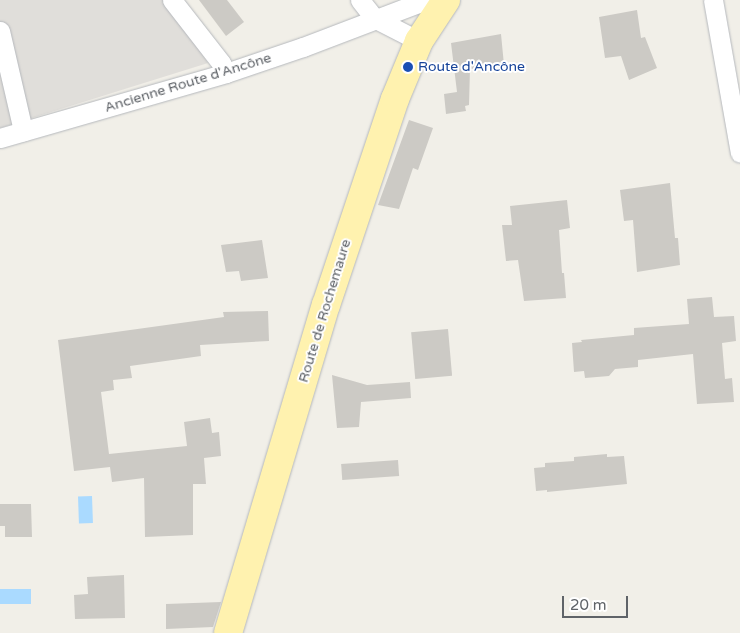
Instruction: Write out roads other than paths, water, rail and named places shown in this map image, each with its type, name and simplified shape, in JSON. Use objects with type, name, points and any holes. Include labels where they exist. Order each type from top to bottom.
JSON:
[{"type":"main road","name":"Route de Rochemaure","points":[[228,633],[351,227],[395,98],[419,41],[446,0]]},
{"type":"street","points":[[172,0],[221,63],[226,73]]},
{"type":"street","points":[[360,0],[374,18],[419,41]]},
{"type":"street","name":"Ancienne Route d'Ancône","points":[[0,138],[226,73],[302,47],[374,18],[426,0]]},
{"type":"street","points":[[713,0],[740,153]]},
{"type":"street","points":[[0,31],[23,131]]},
{"type":"water","points":[[78,496],[92,496],[93,523],[79,523]]},
{"type":"water","points":[[0,589],[31,589],[31,604],[0,604]]},
{"type":"place","name":"Route d'Ancône","points":[[408,67]]}]
